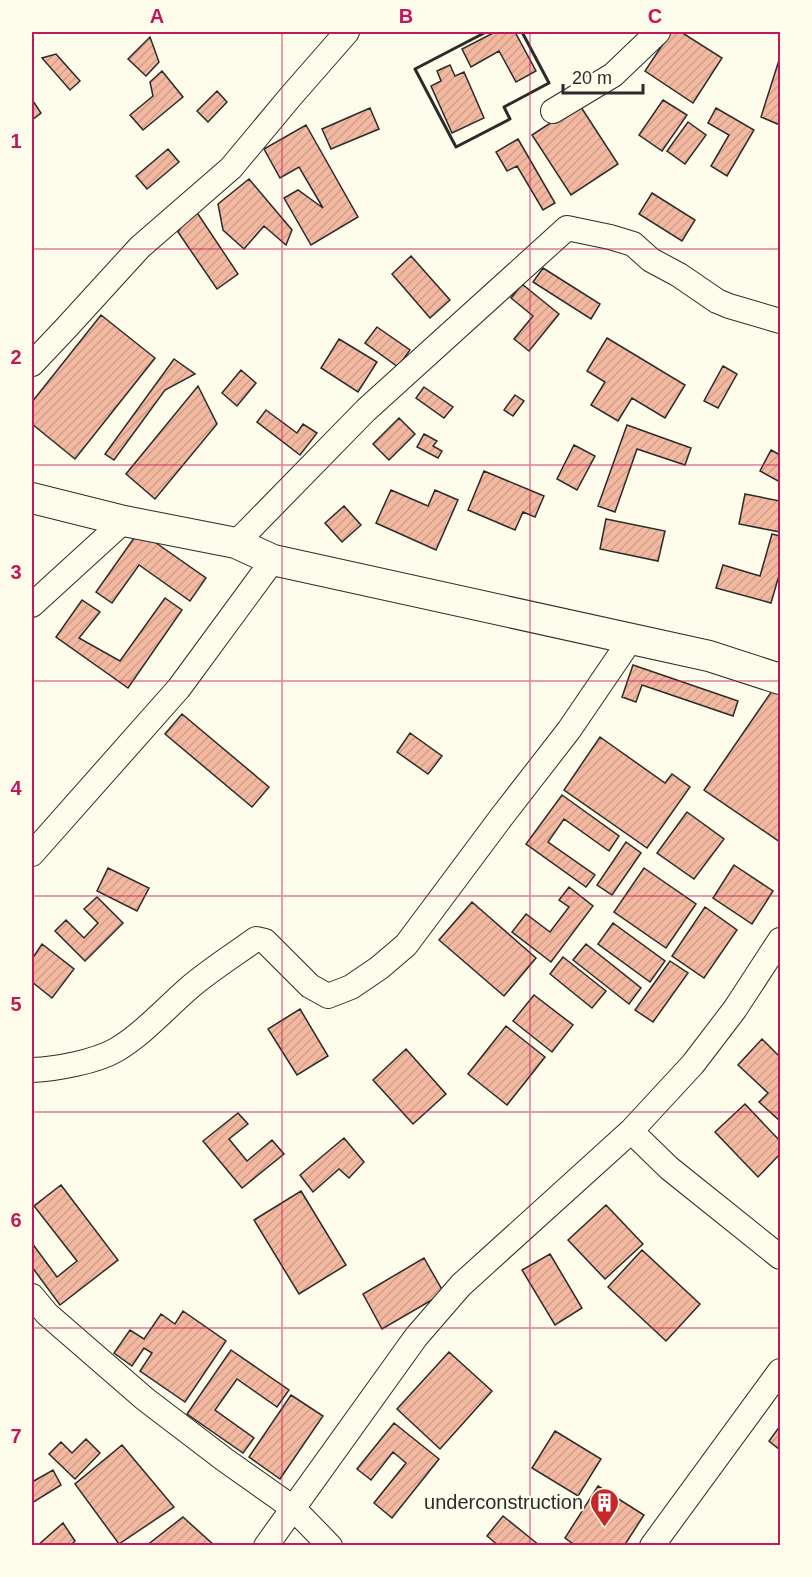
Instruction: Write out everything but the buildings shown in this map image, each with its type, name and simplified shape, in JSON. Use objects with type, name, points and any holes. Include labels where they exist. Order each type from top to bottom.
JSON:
[{"type":"street","points":[[32,364],[140,247],[231,168],[347,32]]},
{"type":"street","points":[[553,111],[613,75],[658,32]]},
{"type":"street","points":[[236,543],[366,410],[567,228],[633,244],[651,260],[679,275],[717,301],[780,321]]},
{"type":"street","points":[[32,498],[124,521],[236,543],[273,560],[709,656],[780,679]]},
{"type":"street","points":[[32,605],[124,521]]},
{"type":"street","points":[[32,854],[178,688],[273,560]]},
{"type":"street","points":[[32,1070],[97,1058],[116,1050],[152,1023],[190,987],[256,939],[265,941],[310,986],[328,996],[351,987],[379,968],[406,945],[569,730],[631,639]]},
{"type":"street","points":[[266,1545],[416,1337],[461,1286],[630,1131],[693,1064],[735,1009],[780,940]]},
{"type":"street","points":[[630,1131],[669,1168],[780,1257]]},
{"type":"street","points":[[32,1296],[47,1314],[145,1399],[292,1508],[330,1545]]},
{"type":"street","points":[[652,1545],[780,1371]]},
{"type":"wall","points":[[486,32],[415,69],[456,147],[510,119],[504,107],[549,83],[522,32]]},
{"type":"place","name":"underconstruction","points":[[604,1528]]}]
